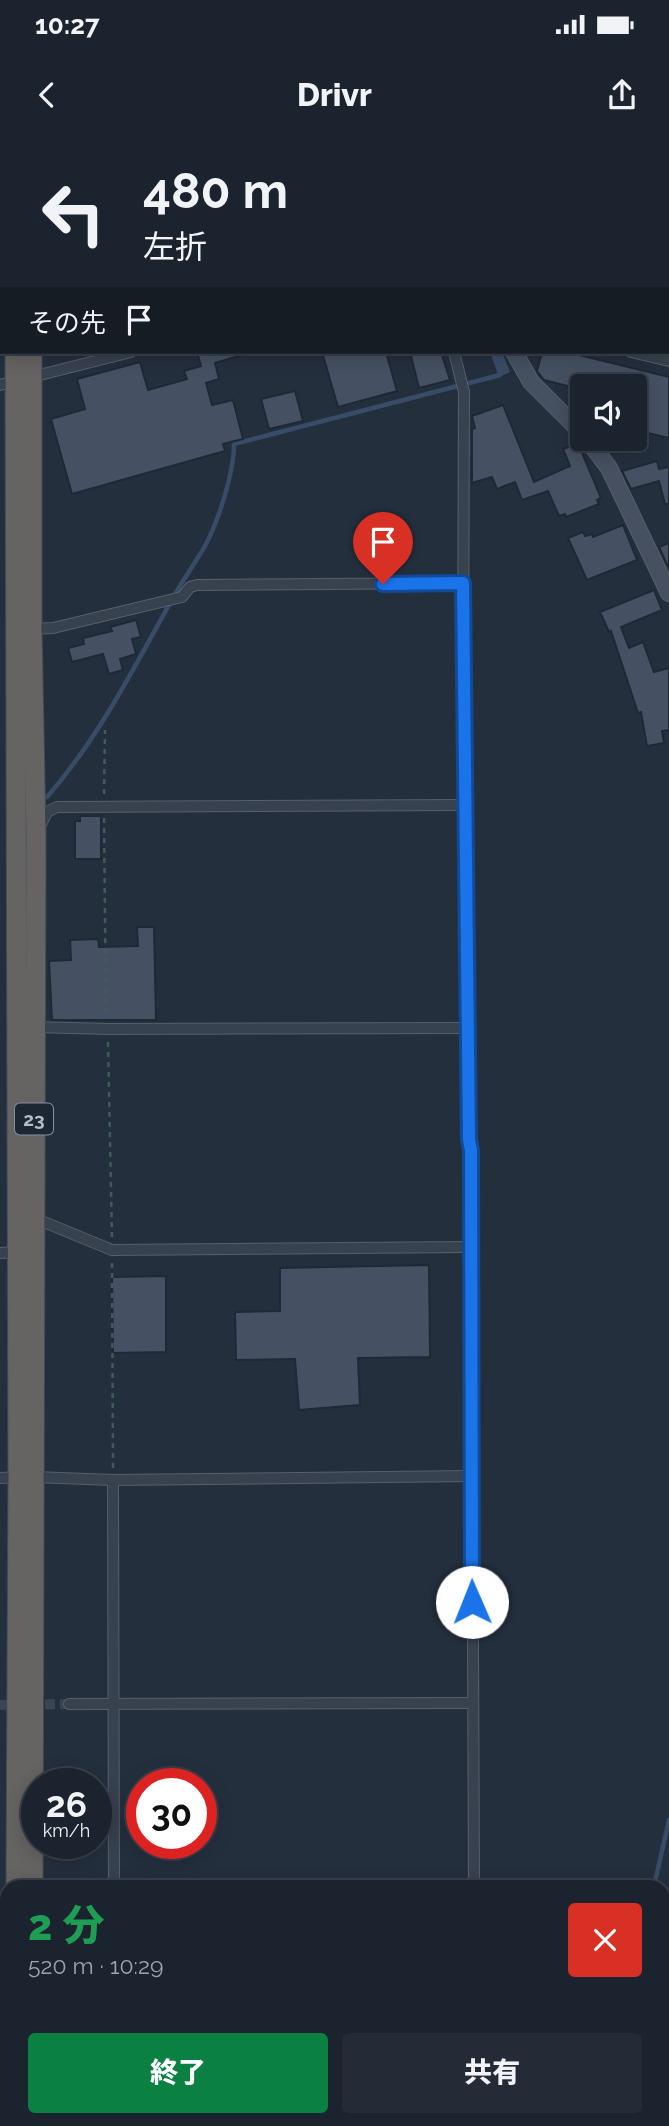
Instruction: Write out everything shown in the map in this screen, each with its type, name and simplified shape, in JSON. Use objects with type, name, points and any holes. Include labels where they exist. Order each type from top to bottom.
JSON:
[{"type":"highway","name":"23","points":[[15,354],[16,637],[9,1252],[33,1880]]},
{"type":"highway","name":"23","points":[[16,381],[31,354]]},
{"type":"highway","name":"23","points":[[16,637],[36,834],[34,1218],[17,1477],[16,1880]]},
{"type":"main road","points":[[515,354],[531,382],[570,421]]},
{"type":"main road","points":[[596,451],[609,468],[669,593]]},
{"type":"street","points":[[16,381],[123,354]]},
{"type":"street","points":[[454,354],[462,384],[474,1880]]},
{"type":"street","points":[[639,354],[669,361]]},
{"type":"street","points":[[16,637],[178,598],[197,585],[463,583]]},
{"type":"street","points":[[36,834],[47,812],[57,807],[465,805]]},
{"type":"street","points":[[34,1027],[468,1028]]},
{"type":"street","points":[[34,1218],[112,1250],[471,1247]]},
{"type":"street","points":[[17,1477],[114,1480],[471,1476]]},
{"type":"street","points":[[114,1480],[114,1880]]},
{"type":"street","points":[[69,1704],[473,1703]]},
{"type":"path","points":[[105,730],[114,1480]]},
{"type":"water","points":[[491,354],[503,354],[510,372],[499,377]]},
{"type":"building","points":[[198,354],[242,354],[215,363],[219,379],[206,383],[212,405],[233,400],[243,439],[223,444],[225,451],[72,494],[51,419],[85,409],[77,379],[140,362],[148,390],[187,379],[184,371],[201,366]]},
{"type":"building","points":[[323,354],[387,354],[397,391],[338,407]]},
{"type":"building","points":[[410,354],[442,354],[450,380],[419,388]]},
{"type":"building","points":[[541,354],[575,354],[669,377],[669,438],[647,433],[647,374],[570,374],[570,387],[544,380],[537,371]]},
{"type":"building","points":[[295,391],[303,421],[269,429],[261,399]]},
{"type":"building","points":[[503,405],[534,482],[570,466],[563,449],[570,446],[570,451],[581,451],[601,498],[597,500],[599,504],[566,517],[565,514],[559,516],[548,491],[522,500],[515,482],[497,489],[492,477],[472,483],[472,429],[475,428],[472,416]]},
{"type":"building","points":[[657,461],[659,469],[669,467],[669,504],[665,504],[659,481],[631,489],[622,471]]},
{"type":"building","points":[[623,525],[637,560],[587,580],[568,538],[583,532],[585,536],[592,534],[593,537]]},
{"type":"building","points":[[669,543],[669,569],[659,547]]},
{"type":"building","points":[[654,590],[662,610],[621,627],[629,648],[643,642],[654,672],[669,668],[669,730],[662,731],[664,743],[647,746],[641,712],[638,713],[611,631],[609,632],[600,612]]},
{"type":"building","points":[[136,620],[141,637],[132,639],[136,654],[120,659],[123,670],[109,674],[103,654],[72,662],[68,648],[84,644],[83,638],[112,631],[110,627]]},
{"type":"building","points":[[80,816],[101,816],[101,859],[75,859],[75,821],[80,821]]},
{"type":"building","points":[[137,927],[154,927],[156,1020],[52,1020],[49,961],[71,960],[70,940],[98,939],[99,947],[138,946]]},
{"type":"building","points":[[429,1265],[430,1357],[358,1358],[360,1405],[299,1410],[295,1359],[236,1360],[235,1312],[280,1311],[280,1268]]},
{"type":"building","points":[[166,1276],[166,1352],[113,1353],[112,1277]]},
{"type":"waterway","points":[[174,596],[206,544],[216,522],[229,481],[234,444],[500,375]]},
{"type":"waterway","points":[[47,797],[98,728],[170,603]]},
{"type":"waterway","points":[[655,1880],[669,1820]]},
{"type":"tunnel","points":[[0,1705],[69,1704]]},
{"type":"route","points":[[383,584],[463,583],[473,1362],[472,1602]]}]
